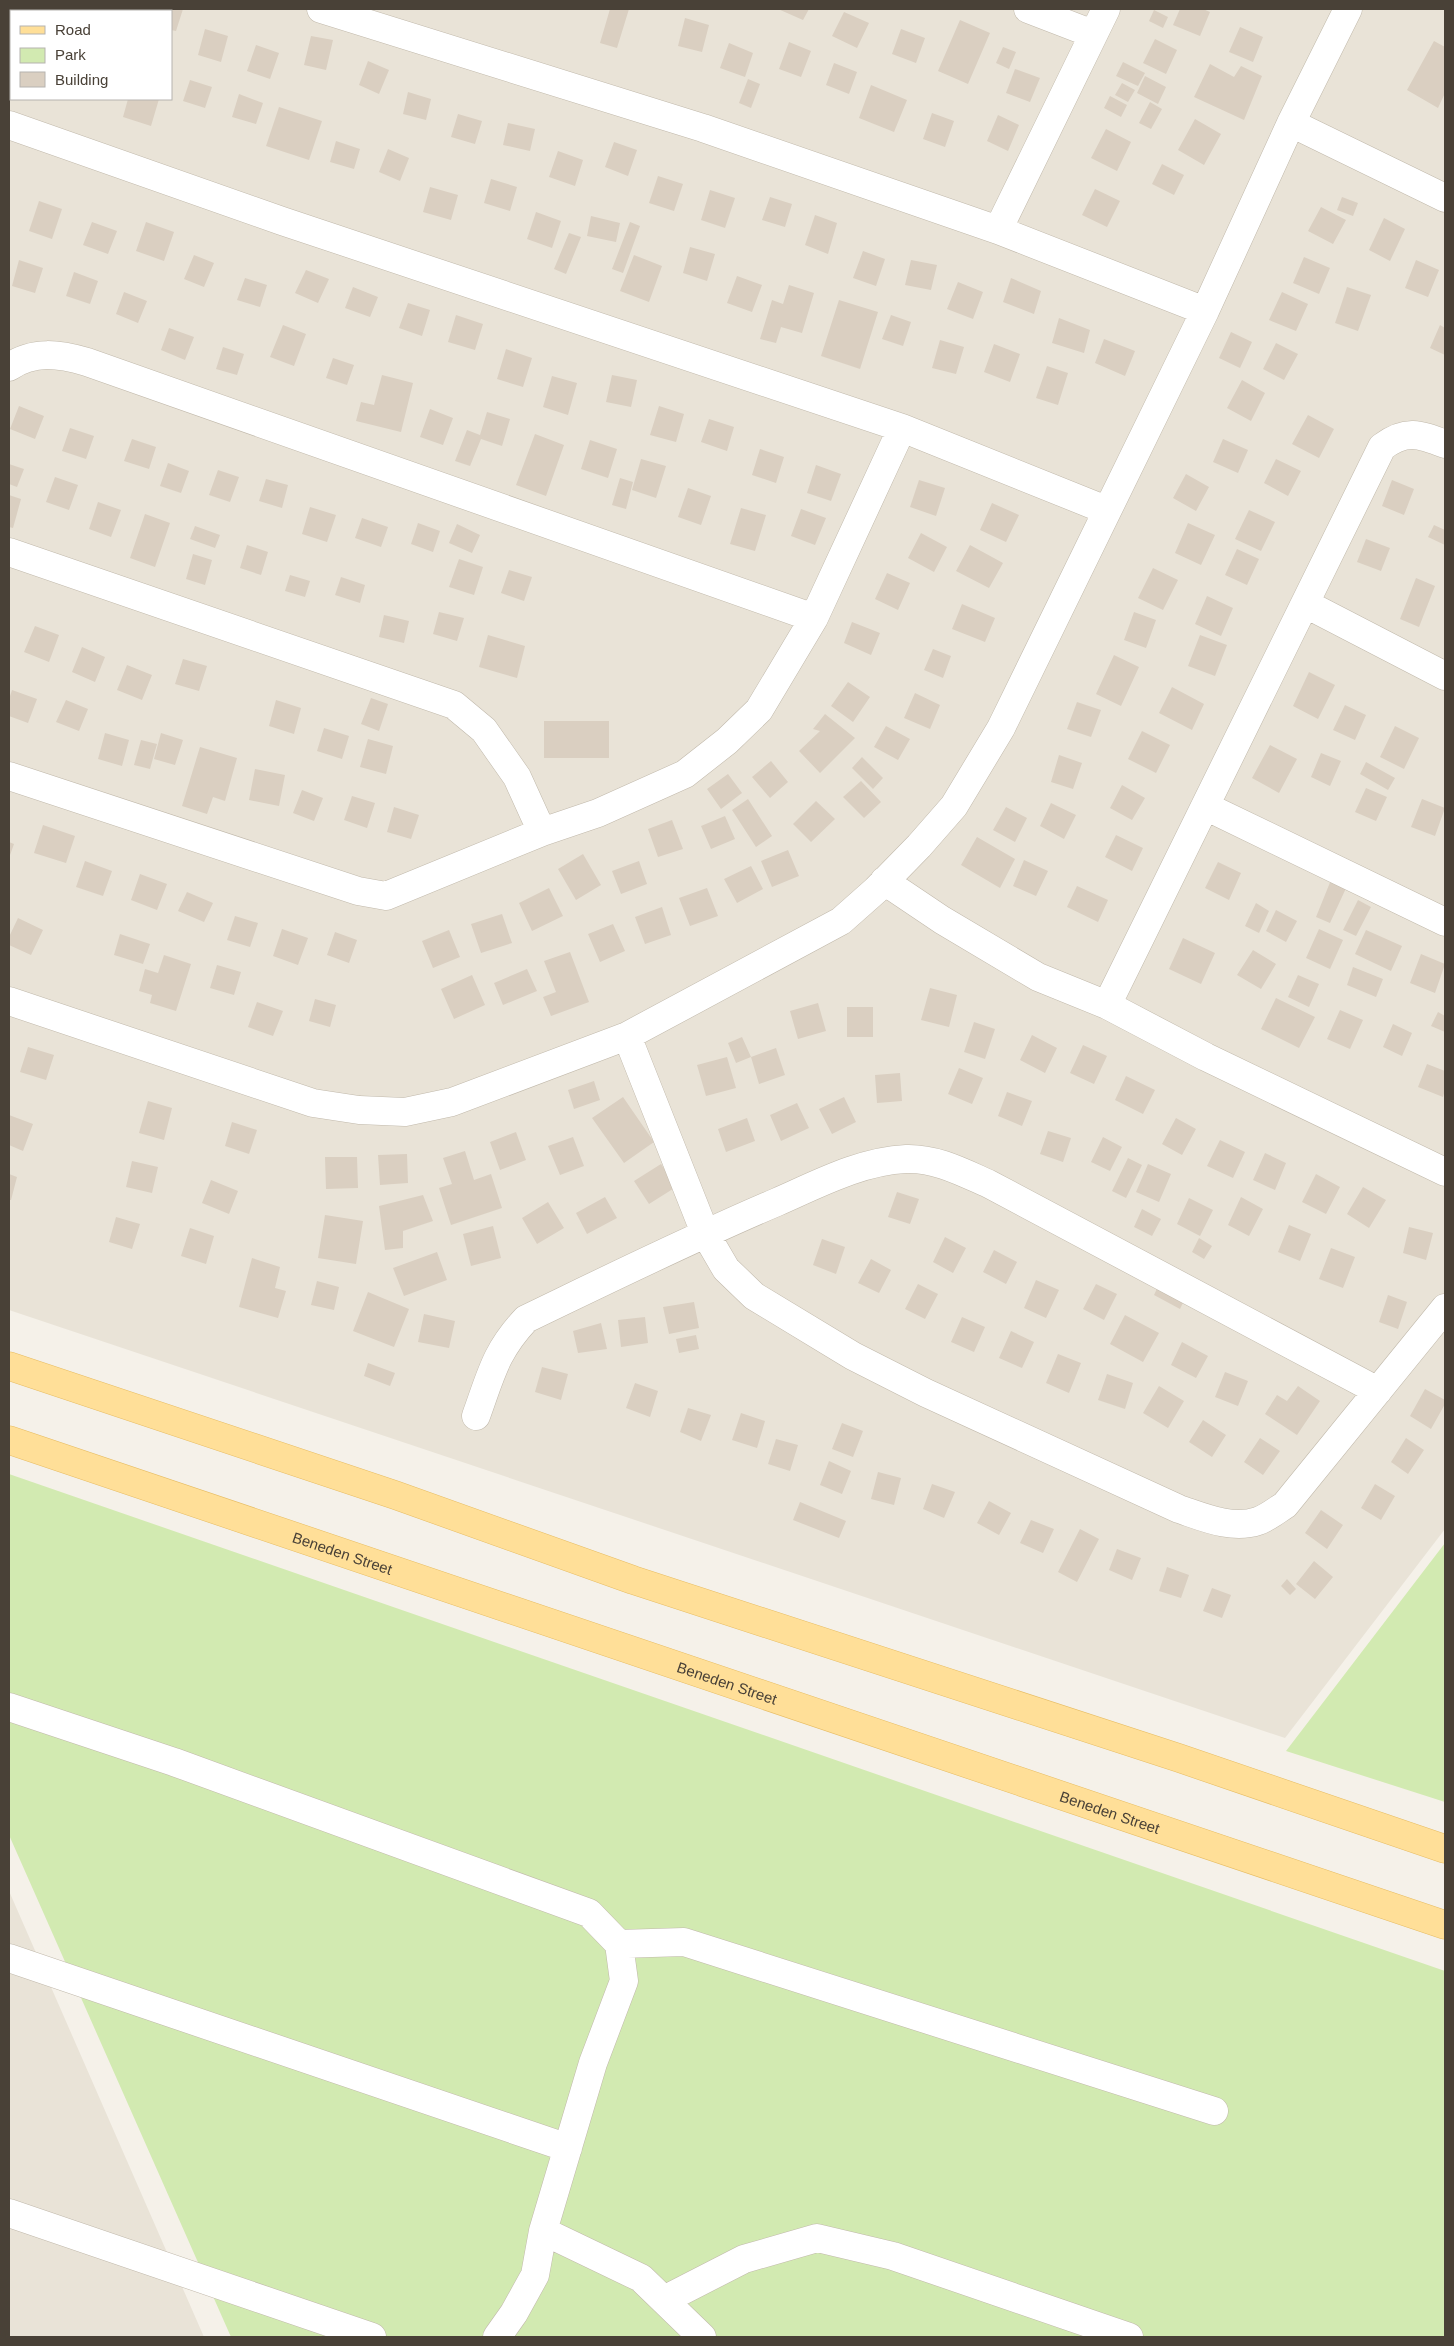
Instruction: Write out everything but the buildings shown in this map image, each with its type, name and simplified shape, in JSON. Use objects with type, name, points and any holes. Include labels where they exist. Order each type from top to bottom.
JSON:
[{"type":"main road","points":[[9,1366],[395,1496],[633,1580],[1179,1758],[1445,1849]]},
{"type":"main road","name":"Beneden Street","points":[[9,1440],[1445,1925]]},
{"type":"street","points":[[321,9],[703,128],[998,230],[1205,311]]},
{"type":"street","points":[[1028,9],[1093,34]]},
{"type":"street","points":[[998,230],[1106,9]]},
{"type":"street","points":[[9,1002],[313,1103],[359,1110],[405,1112],[452,1102],[627,1036],[841,921],[884,881],[954,806],[1001,728],[1205,311],[1291,123],[1348,9]]},
{"type":"street","points":[[1291,123],[1445,198]]},
{"type":"street","points":[[9,125],[282,222],[902,428],[1106,510]]},
{"type":"street","points":[[9,367],[36,355],[61,354],[814,618]]},
{"type":"street","points":[[9,776],[358,891],[386,896],[542,832],[598,813],[685,774],[727,741],[759,710],[814,618],[902,428]]},
{"type":"street","points":[[1107,1005],[1382,447],[1391,440],[1408,434],[1425,437],[1445,444]]},
{"type":"street","points":[[9,552],[454,705],[484,730],[517,777],[542,832]]},
{"type":"street","points":[[1306,604],[1445,676]]},
{"type":"street","points":[[1205,806],[1445,922]]},
{"type":"street","points":[[884,881],[942,920],[1038,978],[1107,1005],[1206,1057],[1445,1172]]},
{"type":"street","points":[[627,1036],[705,1232],[726,1268],[754,1296],[853,1356],[935,1397],[1179,1509],[1221,1522],[1240,1524],[1259,1521],[1285,1505],[1445,1308]]},
{"type":"street","points":[[476,1416],[494,1361],[509,1337],[526,1319],[705,1232],[825,1181],[878,1161],[908,1159],[928,1160],[943,1164],[989,1184],[1378,1391]]},
{"type":"street","points":[[9,1707],[183,1766],[589,1913],[619,1944],[624,1981],[593,2063],[543,2230],[535,2275],[514,2313],[497,2337]]},
{"type":"street","points":[[619,1944],[684,1942],[1214,2110]]},
{"type":"street","points":[[9,1958],[568,2148]]},
{"type":"street","points":[[9,2213],[372,2337]]},
{"type":"street","points":[[543,2230],[641,2278],[702,2337]]},
{"type":"street","points":[[664,2300],[744,2259],[817,2238],[892,2256],[1083,2330],[1129,2337]]},
{"type":"shaded area","points":[[9,9],[1445,9],[1445,1529],[1285,1738],[9,1310]]},
{"type":"shaded area","points":[[9,1891],[204,2337],[9,2337]]},
{"type":"green space","points":[[9,1474],[1445,1971],[1445,2337],[231,2337],[9,1835]]},
{"type":"green space","points":[[1445,1543],[1445,1802],[1286,1751]]}]
